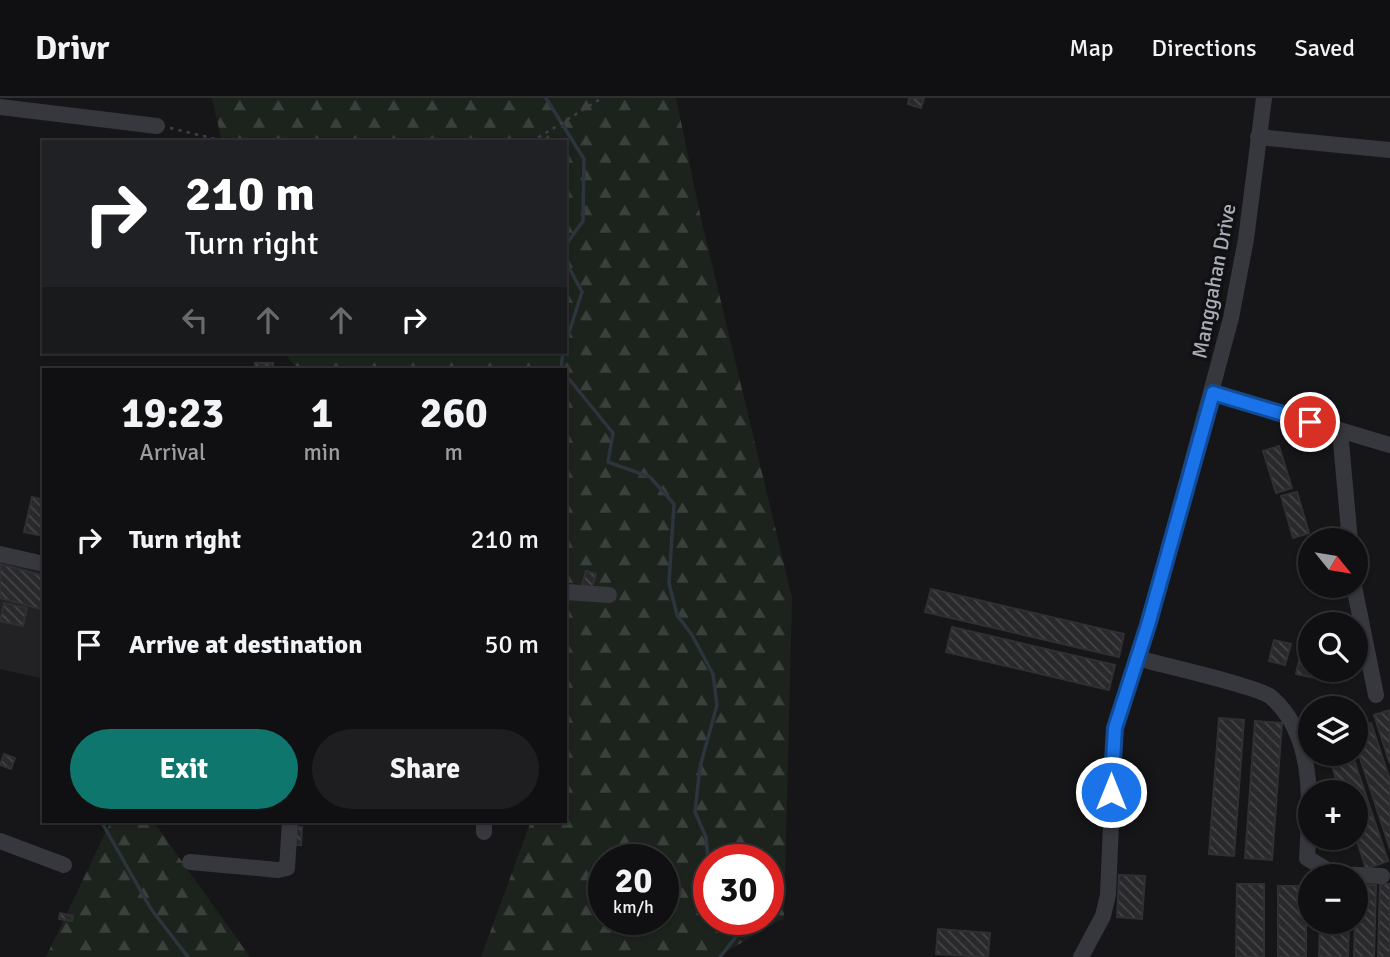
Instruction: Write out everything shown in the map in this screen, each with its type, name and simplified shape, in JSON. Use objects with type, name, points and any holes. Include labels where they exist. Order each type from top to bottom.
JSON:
[{"type":"street","name":"Manggahan Drive","points":[[1081,957],[1103,916],[1108,895],[1112,747],[1123,697],[1138,659],[1213,393],[1246,239],[1264,98]]},
{"type":"street","points":[[0,107],[157,126]]},
{"type":"street","points":[[1258,137],[1390,150]]},
{"type":"street","points":[[1213,393],[1390,445]]},
{"type":"street","points":[[1340,431],[1348,528]]},
{"type":"street","points":[[0,554],[42,564]]},
{"type":"street","points":[[567,592],[609,595]]},
{"type":"street","points":[[1356,598],[1376,695]]},
{"type":"street","points":[[1138,659],[1270,696],[1301,738],[1307,773],[1307,858],[1334,874],[1382,876]]},
{"type":"street","points":[[190,862],[278,870],[287,868],[290,823]]},
{"type":"street","points":[[0,841],[64,865]]},
{"type":"path","points":[[534,140],[602,98]]},
{"type":"path","points":[[157,126],[219,140]]},
{"type":"shaded area","points":[[0,561],[42,572],[42,679],[0,669]]},
{"type":"green space","points":[[212,98],[676,98],[700,214],[792,598],[784,918],[784,844],[693,844],[693,935],[755,935],[717,957],[481,957],[530,823],[567,823],[567,368],[296,368],[286,354],[567,354],[567,140],[222,140]]},
{"type":"green space","points":[[110,823],[154,823],[250,957],[46,957]]},
{"type":"building","points":[[909,98],[924,98],[921,108],[908,104]]},
{"type":"building","points":[[255,363],[273,363],[273,368],[255,368]]},
{"type":"building","points":[[1279,446],[1292,488],[1276,493],[1263,451]]},
{"type":"building","points":[[1297,492],[1308,528],[1298,528],[1298,536],[1293,538],[1281,496]]},
{"type":"building","points":[[32,497],[42,500],[42,536],[24,532]]},
{"type":"building","points":[[0,564],[42,575],[42,609],[0,598]]},
{"type":"building","points":[[586,571],[596,574],[592,588],[582,585]]},
{"type":"building","points":[[931,589],[1124,634],[1119,657],[925,612]]},
{"type":"building","points":[[4,603],[27,608],[23,626],[0,621]]},
{"type":"building","points":[[952,627],[1115,665],[1109,690],[946,652]]},
{"type":"building","points":[[1274,640],[1291,644],[1285,665],[1269,661]]},
{"type":"building","points":[[1390,710],[1390,764],[1374,715]]},
{"type":"building","points":[[1219,718],[1244,720],[1234,856],[1209,854]]},
{"type":"building","points":[[1255,721],[1282,723],[1272,860],[1245,858]]},
{"type":"building","points":[[1371,723],[1390,780],[1390,849],[1363,766],[1368,766],[1368,724]]},
{"type":"building","points":[[4,754],[15,758],[11,769],[0,765]]},
{"type":"building","points":[[1332,766],[1356,766],[1361,780],[1337,780]]},
{"type":"building","points":[[1368,802],[1388,861],[1368,868],[1368,864],[1364,864],[1360,850],[1368,850]]},
{"type":"building","points":[[292,827],[302,827],[301,845],[292,845]]},
{"type":"building","points":[[1119,875],[1145,876],[1142,919],[1117,917]]},
{"type":"building","points":[[1237,884],[1264,884],[1264,957],[1236,957]]},
{"type":"building","points":[[1380,884],[1390,884],[1390,957],[1378,957]]},
{"type":"building","points":[[1368,885],[1376,885],[1374,957],[1354,957],[1355,934],[1368,934]]},
{"type":"building","points":[[1278,886],[1298,886],[1298,934],[1306,934],[1306,957],[1278,957]]},
{"type":"building","points":[[60,913],[73,916],[72,921],[59,919]]},
{"type":"building","points":[[938,929],[990,933],[988,957],[936,954]]},
{"type":"building","points":[[1320,934],[1349,934],[1348,957],[1319,957]]},
{"type":"waterway","points":[[546,98],[584,159],[583,221],[567,243]]},
{"type":"waterway","points":[[567,264],[582,292],[567,339]]},
{"type":"waterway","points":[[561,368],[563,354]]},
{"type":"waterway","points":[[567,376],[613,433],[608,462],[650,477],[674,504],[669,583],[677,615],[692,635],[713,674],[717,705],[700,767],[695,812],[707,844]]},
{"type":"waterway","points":[[102,823],[151,909],[188,957]]},
{"type":"waterway","points":[[720,957],[737,935]]},
{"type":"route","points":[[1111,792],[1115,728],[1148,625],[1213,393],[1310,422]]}]
